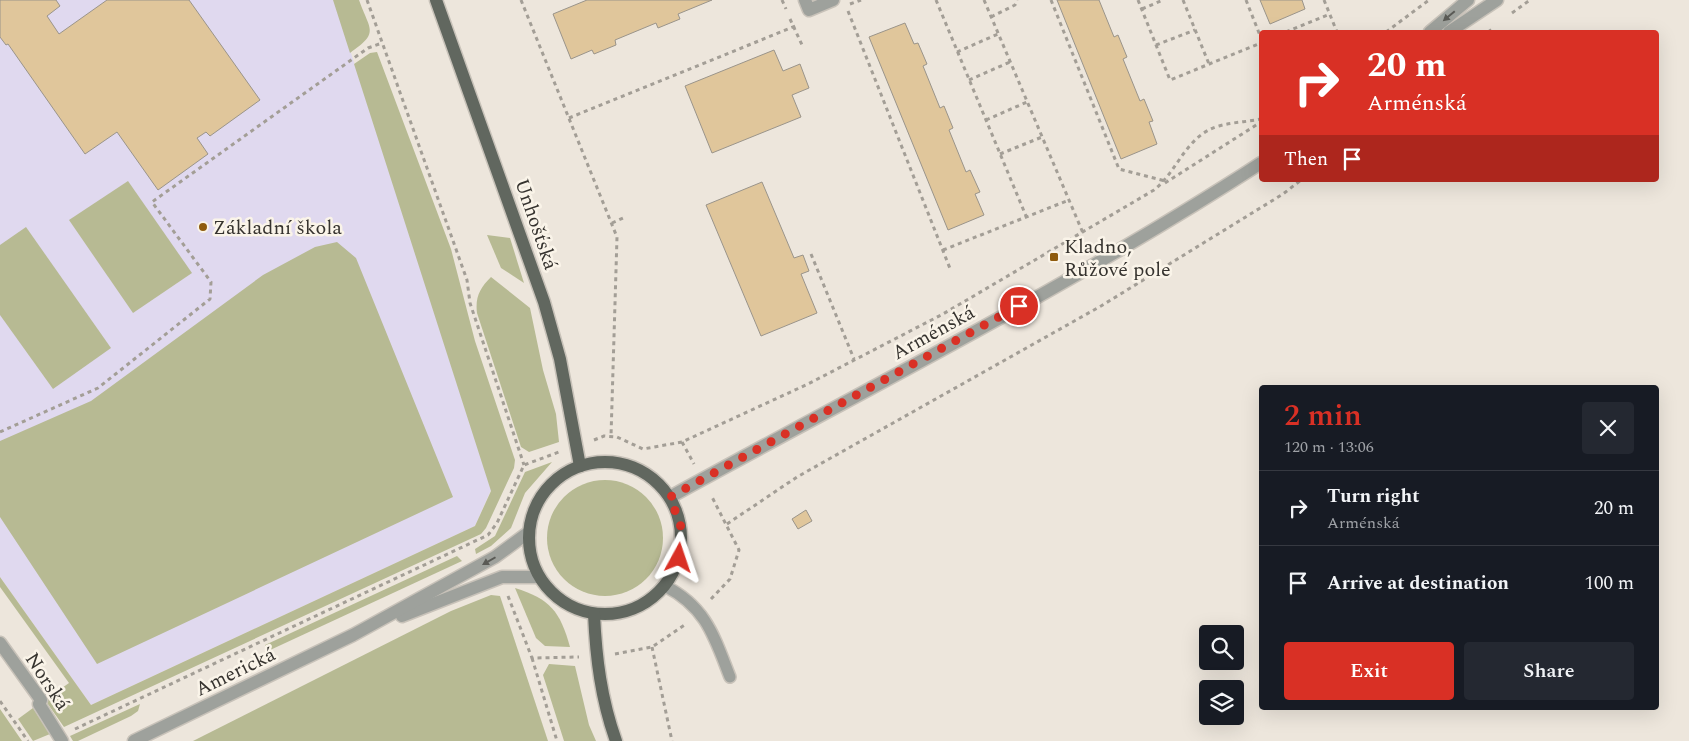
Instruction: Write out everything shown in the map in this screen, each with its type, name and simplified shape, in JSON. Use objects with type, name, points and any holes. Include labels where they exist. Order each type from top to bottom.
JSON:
[{"type":"main road","name":"Unhošťská","points":[[436,0],[544,302],[560,359],[578,446],[580,466]]},
{"type":"main road","points":[[597,462],[631,466],[653,479],[670,497],[681,527],[682,543],[679,558],[665,586],[640,606],[625,612],[594,614],[562,602],[539,577],[533,563],[529,532],[532,515],[545,492],[564,474],[580,466],[597,462]]},
{"type":"main road","points":[[594,614],[596,657],[604,709],[616,741]]},
{"type":"street","points":[[807,5],[833,0]]},
{"type":"street","points":[[1432,30],[1468,0]]},
{"type":"street","points":[[1454,29],[1490,0]]},
{"type":"street","points":[[1454,29],[1497,0]]},
{"type":"street","name":"Arménská","points":[[670,497],[1099,262],[1198,204],[1259,164]]},
{"type":"street","name":"Americká","points":[[134,741],[353,635],[495,558],[529,532]]},
{"type":"street","name":"Americká","points":[[353,635],[502,577],[539,577]]},
{"type":"street","name":"Norská","points":[[0,643],[41,700],[39,704],[61,739]]},
{"type":"lane","points":[[665,586],[682,595],[700,610],[714,634],[730,677]]},
{"type":"path","points":[[61,739],[488,536],[497,522],[524,465],[470,302],[467,280],[367,0]]},
{"type":"path","points":[[521,0],[618,237],[611,436]]},
{"type":"path","points":[[782,0],[803,47]]},
{"type":"path","points":[[861,0],[846,6],[951,271]]},
{"type":"path","points":[[936,0],[1026,216]]},
{"type":"path","points":[[984,0],[1083,233]]},
{"type":"path","points":[[991,16],[1015,5],[1017,0]]},
{"type":"path","points":[[1051,0],[1119,169],[1165,181]]},
{"type":"path","points":[[1138,0],[1170,80],[1259,44]]},
{"type":"path","points":[[1142,8],[1163,0]]},
{"type":"path","points":[[1183,0],[1209,64]]},
{"type":"path","points":[[1246,0],[1259,33]]},
{"type":"path","points":[[1324,0],[1336,30]]},
{"type":"path","points":[[1389,30],[1429,0]]},
{"type":"path","points":[[1291,30],[1330,14]]},
{"type":"path","points":[[569,118],[800,24]]},
{"type":"path","points":[[1156,45],[1195,30]]},
{"type":"path","points":[[957,52],[998,34]]},
{"type":"path","points":[[0,432],[98,388],[210,299],[211,282],[152,202],[368,48],[382,42]]},
{"type":"path","points":[[969,80],[1010,62]]},
{"type":"path","points":[[986,120],[1027,102]]},
{"type":"path","points":[[1154,190],[1165,181],[1190,144],[1212,128],[1259,120]]},
{"type":"path","points":[[524,465],[604,436],[617,436],[644,449],[682,442],[808,384],[943,314],[1083,233],[1154,190],[1259,121]]},
{"type":"path","points":[[1000,154],[1042,137]]},
{"type":"path","points":[[727,524],[797,477],[1101,306],[1283,194],[1298,182]]},
{"type":"path","points":[[943,250],[1069,200]]},
{"type":"path","points":[[612,223],[623,218]]},
{"type":"path","points":[[811,254],[854,359]]},
{"type":"path","points":[[532,658],[596,657],[652,647],[687,623],[730,579],[739,550],[727,524],[682,442]]},
{"type":"path","points":[[488,536],[495,558]]},
{"type":"path","points":[[502,577],[532,658],[557,741]]},
{"type":"path","points":[[652,647],[672,741]]},
{"type":"path","points":[[0,701],[28,741]]},
{"type":"shaded area","name":"Základní škola","points":[[0,0],[334,0],[491,490],[475,526],[91,705],[0,577]]},
{"type":"green space","points":[[333,0],[359,0],[369,25],[369,35],[366,40],[350,53]]},
{"type":"green space","points":[[377,52],[451,249],[475,341],[515,460],[514,468],[486,528],[481,534],[64,727],[45,700],[69,683],[0,587],[0,577],[91,705],[475,526],[491,491],[354,64],[370,53]]},
{"type":"green space","points":[[128,181],[192,273],[133,313],[69,220]]},
{"type":"green space","points":[[26,227],[111,348],[53,389],[0,315],[0,245]]},
{"type":"green space","points":[[487,235],[510,238],[524,283],[501,268]]},
{"type":"green space","points":[[337,242],[356,258],[453,497],[97,664],[0,517],[0,441],[91,401],[263,275],[315,247]]},
{"type":"green space","points":[[491,277],[530,308],[543,370],[556,414],[559,442],[529,452],[521,447],[477,313],[479,293]]},
{"type":"green space","points":[[552,462],[525,493],[511,528],[491,546],[476,554],[475,549],[495,536],[525,472]]},
{"type":"green space","points":[[605,480],[627,484],[646,497],[659,516],[663,538],[659,560],[646,579],[627,592],[605,596],[583,592],[564,579],[551,560],[547,538],[551,516],[564,497],[583,484]]},
{"type":"green space","points":[[457,556],[462,561],[268,651],[265,645]]},
{"type":"green space","points":[[515,588],[537,597],[552,608],[562,624],[570,647],[545,646],[536,638]]},
{"type":"green space","points":[[491,595],[500,596],[548,741],[193,741],[451,611]]},
{"type":"green space","points":[[549,664],[575,666],[589,725],[596,741],[564,741],[543,675]]},
{"type":"green space","points":[[140,704],[138,711],[131,716],[78,741],[73,741],[70,736]]},
{"type":"green space","points":[[33,708],[50,734],[33,741],[18,719]]},
{"type":"green space","points":[[0,709],[22,741],[0,741]]},
{"type":"building","points":[[0,0],[56,0],[60,6],[47,16],[59,34],[107,0],[189,0],[260,100],[210,136],[206,132],[197,138],[208,154],[158,190],[117,132],[85,154],[8,44],[6,45],[0,37]]},
{"type":"building","points":[[587,0],[712,0],[678,14],[680,19],[658,28],[656,23],[615,40],[616,45],[594,54],[592,50],[571,59],[553,14]]},
{"type":"building","points":[[1057,0],[1099,0],[1114,37],[1118,35],[1127,57],[1123,59],[1140,101],[1144,99],[1153,121],[1149,122],[1157,144],[1121,159]]},
{"type":"building","points":[[1260,0],[1302,0],[1305,9],[1270,24]]},
{"type":"building","points":[[905,23],[914,44],[918,43],[927,64],[923,66],[940,108],[944,106],[953,128],[949,130],[966,172],[970,170],[980,192],[975,194],[984,215],[948,230],[869,37]]},
{"type":"building","points":[[774,50],[783,71],[800,64],[809,88],[792,95],[801,117],[712,153],[685,86]]},
{"type":"building","points":[[762,182],[794,258],[803,255],[809,271],[801,274],[817,313],[761,336],[706,205]]},
{"type":"building","points":[[806,510],[812,521],[798,529],[792,519]]},
{"type":"place","name":"Základní škola","points":[[203,227]]},
{"type":"place","name":"Kladno, Růžové pole","points":[[1054,257]]},
{"type":"route","points":[[679,558],[682,543],[681,527],[670,497],[1019,306]]}]
